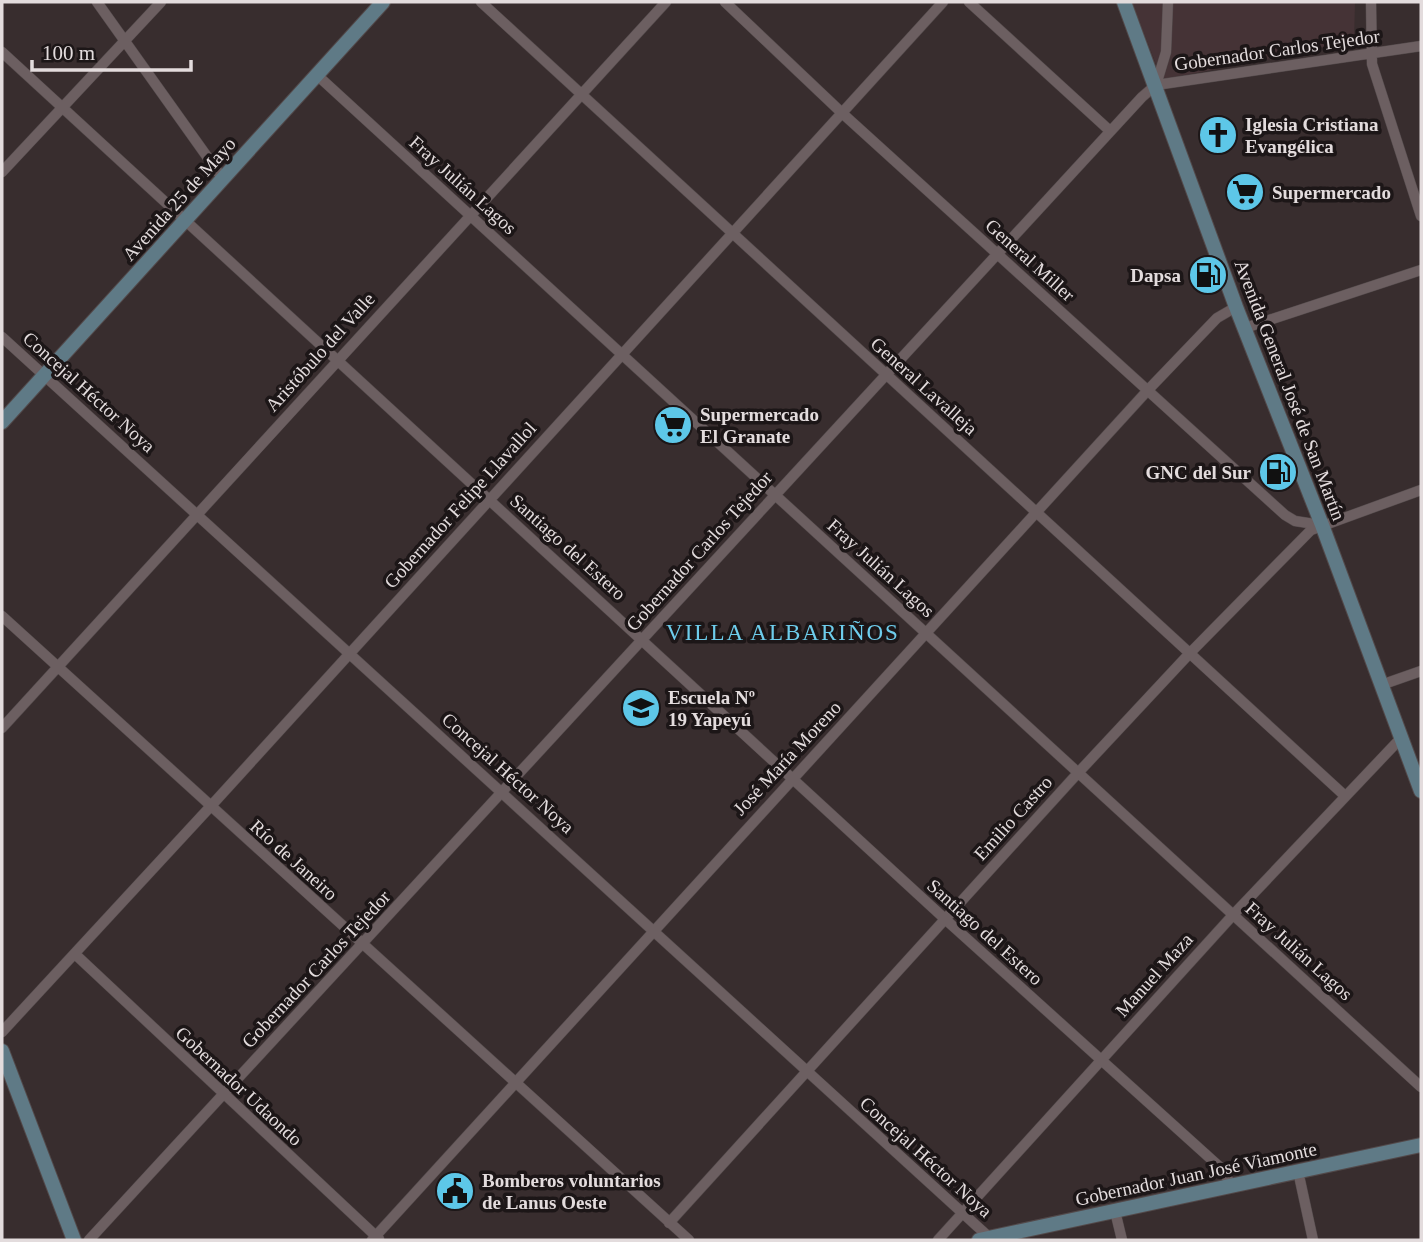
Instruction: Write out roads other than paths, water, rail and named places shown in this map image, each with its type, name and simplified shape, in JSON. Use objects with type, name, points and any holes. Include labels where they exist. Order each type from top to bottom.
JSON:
[{"type":"main road","name":"Avenida 25 de Mayo","points":[[2,422],[383,2]]},
{"type":"main road","name":"Avenida General José de San Martín","points":[[1124,2],[1236,307],[1322,525],[1421,791]]},
{"type":"main road","points":[[2,1051],[74,1240]]},
{"type":"main road","name":"Gobernador Juan José Viamonte","points":[[985,1239],[1421,1145]]},
{"type":"street","points":[[97,2],[223,179]]},
{"type":"street","points":[[2,172],[160,2]]},
{"type":"street","name":"General Lavalleja","points":[[481,2],[1344,795]]},
{"type":"street","name":"Aristóbulo del Valle","points":[[2,728],[666,2]]},
{"type":"street","name":"General Miller","points":[[725,2],[842,113],[1285,515],[1295,521],[1322,525]]},
{"type":"street","name":"Gobernador Felipe Llavallol","points":[[2,1032],[76,955],[488,498],[943,2]]},
{"type":"street","points":[[969,2],[1108,130]]},
{"type":"street","points":[[1156,85],[1166,51],[1168,2]]},
{"type":"street","points":[[1371,2],[1370,53],[1421,216]]},
{"type":"street","name":"Gobernador Carlos Tejedor","points":[[89,1240],[1108,130],[1156,85],[1421,46]]},
{"type":"street","name":"Santiago del Estero","points":[[2,52],[1100,1061],[1222,1169],[1231,1185]]},
{"type":"street","name":"Fray Julián Lagos","points":[[317,75],[1421,1087]]},
{"type":"street","points":[[1245,328],[1421,270]]},
{"type":"street","name":"José María Moreno","points":[[376,1239],[515,1082],[925,632],[1217,318],[1236,307]]},
{"type":"street","name":"Concejal Héctor Noya","points":[[2,337],[503,791],[962,1213],[985,1239]]},
{"type":"street","name":"Emilio Castro","points":[[669,1223],[1077,774],[1190,653],[1311,530],[1421,490]]},
{"type":"street","name":"Río de Janeiro","points":[[2,616],[361,945],[689,1240]]},
{"type":"street","points":[[1381,685],[1421,671]]},
{"type":"street","name":"Manuel Maza","points":[[937,1240],[1233,915],[1344,795],[1401,738]]},
{"type":"street","name":"Gobernador Udaondo","points":[[76,955],[376,1239]]},
{"type":"street","points":[[1298,1171],[1314,1240]]},
{"type":"street","points":[[1115,1211],[1122,1240]]},
{"type":"place","name":"Iglesia Cristiana Evangélica","points":[[1218,135]]},
{"type":"place","name":"Supermercado","points":[[1245,192]]},
{"type":"place","name":"Dapsa","points":[[1208,275]]},
{"type":"place","name":"Supermercado El Granate","points":[[673,425]]},
{"type":"place","name":"GNC del Sur","points":[[1278,472]]},
{"type":"place","name":"Escuela Nº 19 Yapeyú","points":[[641,708]]},
{"type":"place","name":"Bomberos voluntarios de Lanus Oeste","points":[[455,1191]]},
{"type":"district","name":"VILLA ALBARIÑOS","points":[[783,632]]}]
